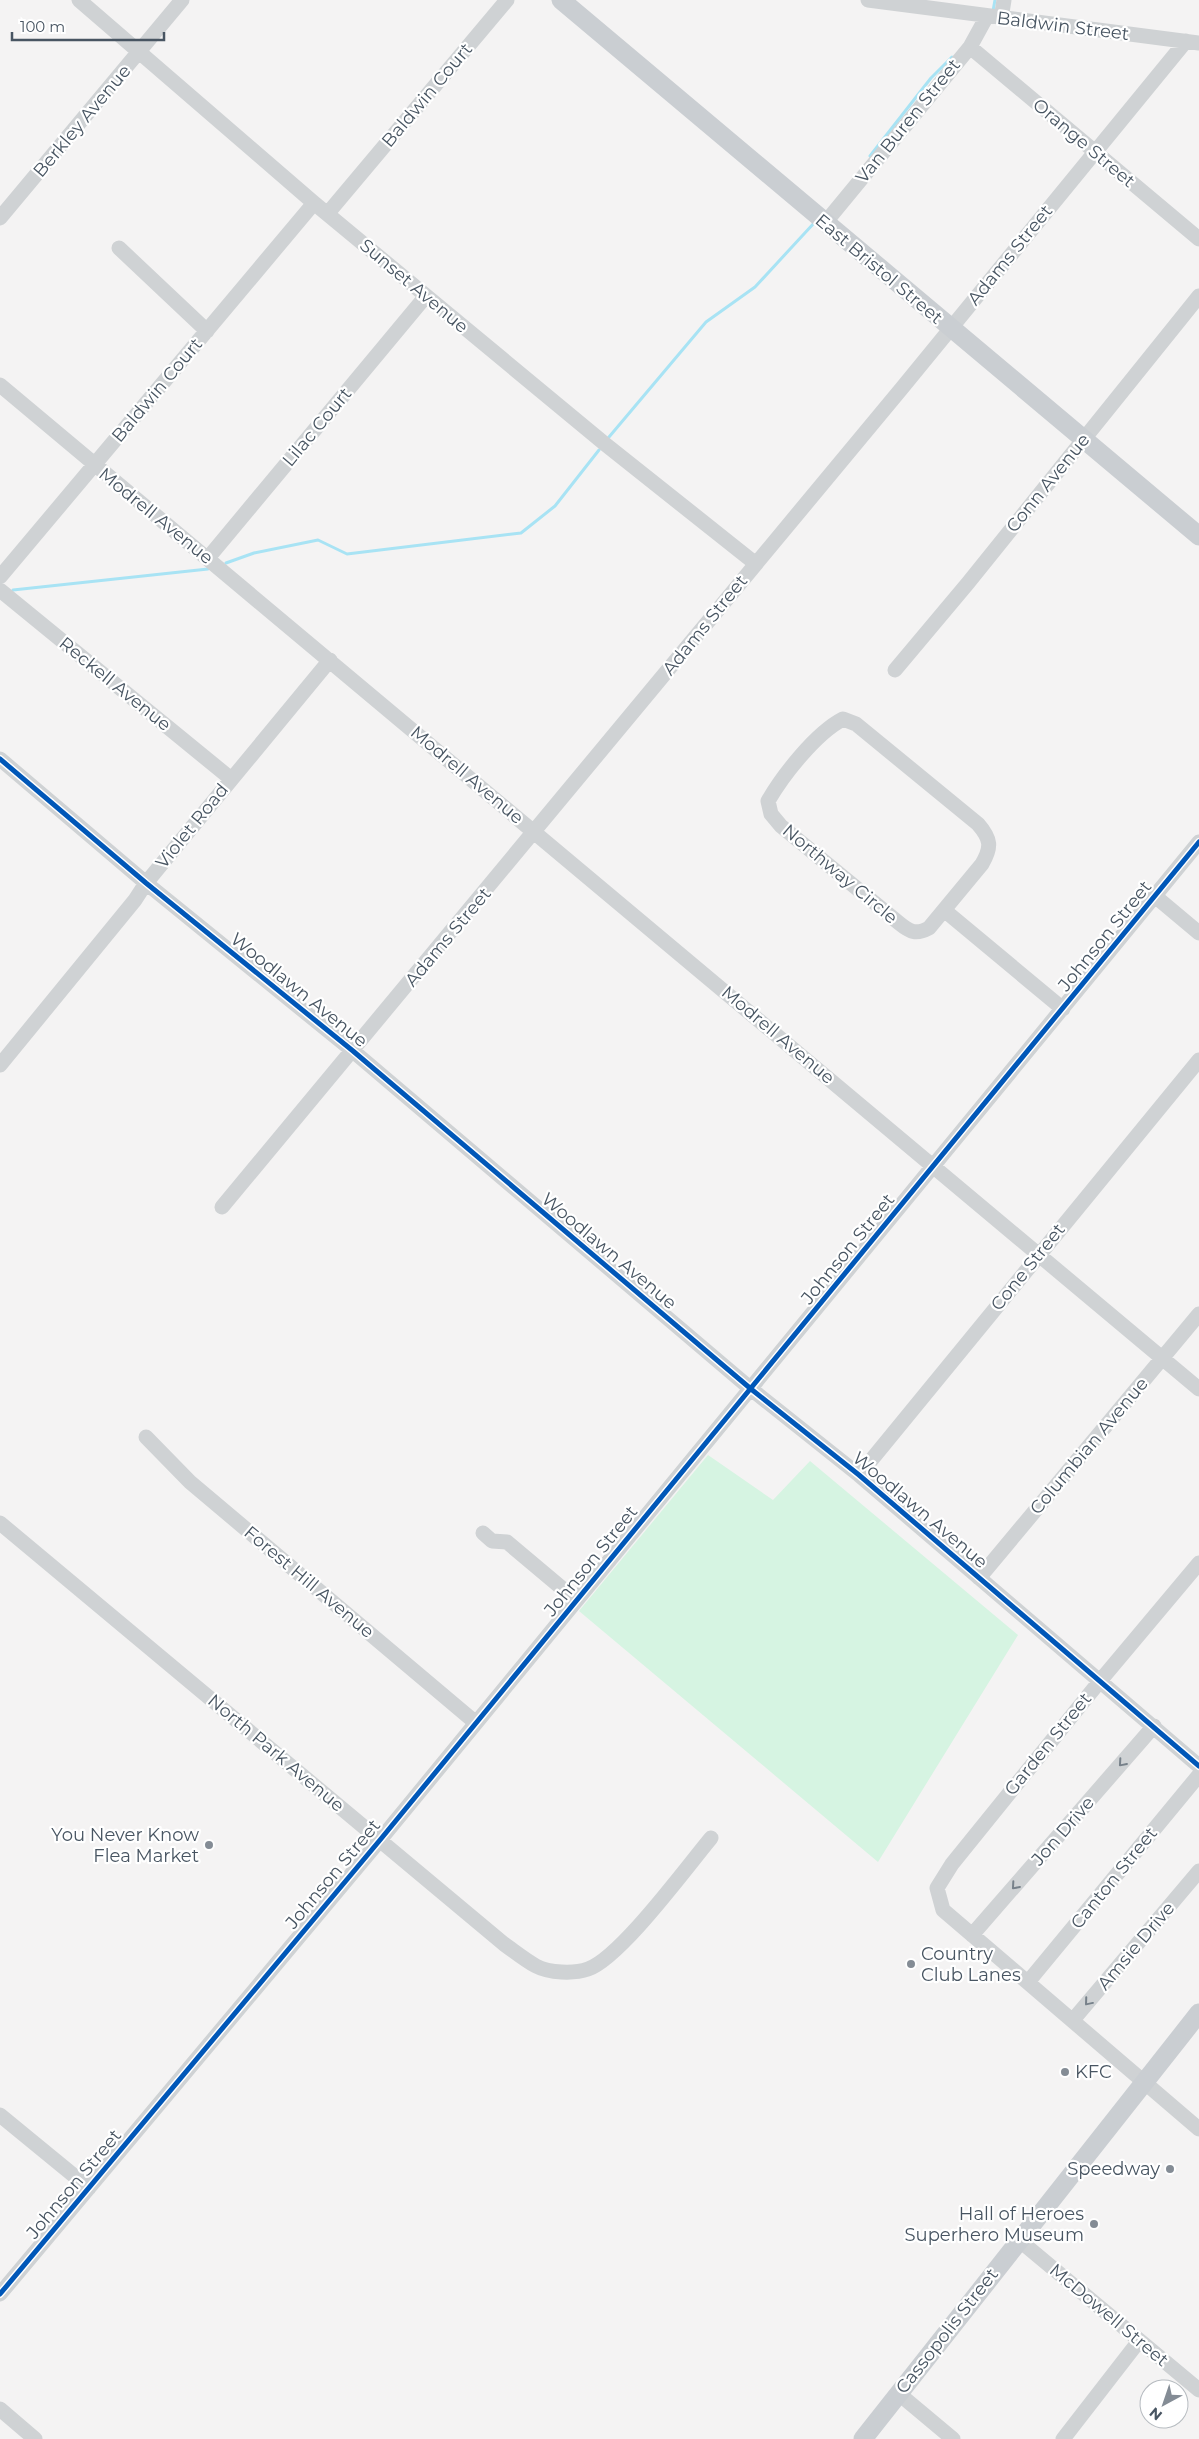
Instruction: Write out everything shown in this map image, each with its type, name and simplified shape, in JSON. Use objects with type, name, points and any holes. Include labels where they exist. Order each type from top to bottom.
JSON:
[{"type":"main road","name":"East Bristol Street","points":[[561,0],[950,329],[1199,536]]},
{"type":"main road","name":"Cassopolis Street","points":[[863,2439],[1199,2013]]},
{"type":"street","name":"Sunset Avenue","points":[[79,0],[314,203],[605,444],[756,564]]},
{"type":"street","name":"Berkley Avenue","points":[[0,218],[182,0]]},
{"type":"street","name":"Baldwin Court","points":[[328,213],[507,0]]},
{"type":"street","name":"Baldwin Street","points":[[868,0],[994,18],[1193,42]]},
{"type":"street","name":"Van Buren Street","points":[[825,223],[994,18],[1004,0]]},
{"type":"street","name":"Adams Street","points":[[222,1207],[536,832],[1095,152],[1193,42]]},
{"type":"street","name":"Orange Street","points":[[970,47],[1199,239]]},
{"type":"street","name":"Baldwin Court","points":[[0,577],[314,203]]},
{"type":"street","points":[[119,248],[207,331]]},
{"type":"street","name":"Lilac Court","points":[[208,558],[426,296]]},
{"type":"street","name":"Conn Avenue","points":[[895,670],[968,583],[1199,296]]},
{"type":"street","name":"Modrell Avenue","points":[[0,385],[1199,1389]]},
{"type":"street","name":"Reckell Avenue","points":[[0,590],[230,778]]},
{"type":"street","name":"Violet Road","points":[[0,1064],[135,900],[146,883],[230,778],[330,660]]},
{"type":"street","name":"Northway Circle","points":[[843,719],[850,720],[978,824],[987,834],[990,843],[989,852],[944,910],[929,928],[920,933],[910,932],[781,826],[770,814],[768,801],[774,791],[827,728],[843,719]]},
{"type":"street","name":"Woodlawn Avenue","points":[[0,759],[146,883],[353,1051],[750,1389],[858,1475],[1199,1766]]},
{"type":"street","name":"Johnson Street","points":[[0,2294],[380,1840],[1156,897],[1199,842]]},
{"type":"street","points":[[1156,897],[1199,934]]},
{"type":"street","points":[[944,910],[1063,1008]]},
{"type":"street","name":"Cone Street","points":[[858,1475],[1199,1060]]},
{"type":"street","name":"Columbian Avenue","points":[[979,1578],[1199,1314]]},
{"type":"street","name":"Forest Hill Avenue","points":[[146,1437],[190,1482],[476,1723]]},
{"type":"street","name":"North Park Avenue","points":[[0,1523],[504,1944],[536,1966],[563,1972],[587,1970],[601,1963],[622,1944],[711,1838]]},
{"type":"street","points":[[483,1533],[492,1540],[507,1542],[576,1600]]},
{"type":"street","name":"Garden Street","points":[[972,1935],[942,1910],[937,1888],[952,1864],[1100,1681],[1199,1564]]},
{"type":"street","name":"Jon Drive","points":[[972,1935],[1154,1726]]},
{"type":"street","name":"Canton Street","points":[[1028,1982],[1199,1774]]},
{"type":"street","name":"Amsie Drive","points":[[1073,2020],[1199,1872]]},
{"type":"street","points":[[972,1935],[1199,2129]]},
{"type":"street","points":[[0,2115],[89,2188]]},
{"type":"street","name":"McDowell Street","points":[[1019,2240],[1199,2390]]},
{"type":"street","points":[[1062,2439],[1139,2341]]},
{"type":"street","points":[[898,2393],[953,2439]]},
{"type":"street","points":[[0,2409],[35,2439]]},
{"type":"green space","points":[[708,1455],[773,1500],[810,1461],[1018,1635],[878,1862],[579,1611]]},
{"type":"waterway","points":[[993,11],[995,0]]},
{"type":"waterway","points":[[870,156],[931,78],[952,57]]},
{"type":"waterway","points":[[609,437],[706,322],[755,287],[815,222]]},
{"type":"waterway","points":[[226,563],[254,553],[318,540],[347,554],[521,533],[555,506],[599,450]]},
{"type":"waterway","points":[[13,590],[208,569]]},
{"type":"cycle path","points":[[0,759],[146,883],[353,1051],[751,1389],[859,1475],[1199,1766]]},
{"type":"cycle path","points":[[0,2294],[380,1840],[1199,842]]},
{"type":"place","name":"You Never Know Flea Market","points":[[209,1845]]},
{"type":"place","name":"Country Club Lanes","points":[[911,1964]]},
{"type":"place","name":"KFC","points":[[1065,2072]]},
{"type":"place","name":"Speedway","points":[[1170,2169]]},
{"type":"place","name":"Hall of Heroes Superhero Museum","points":[[1094,2224]]}]
